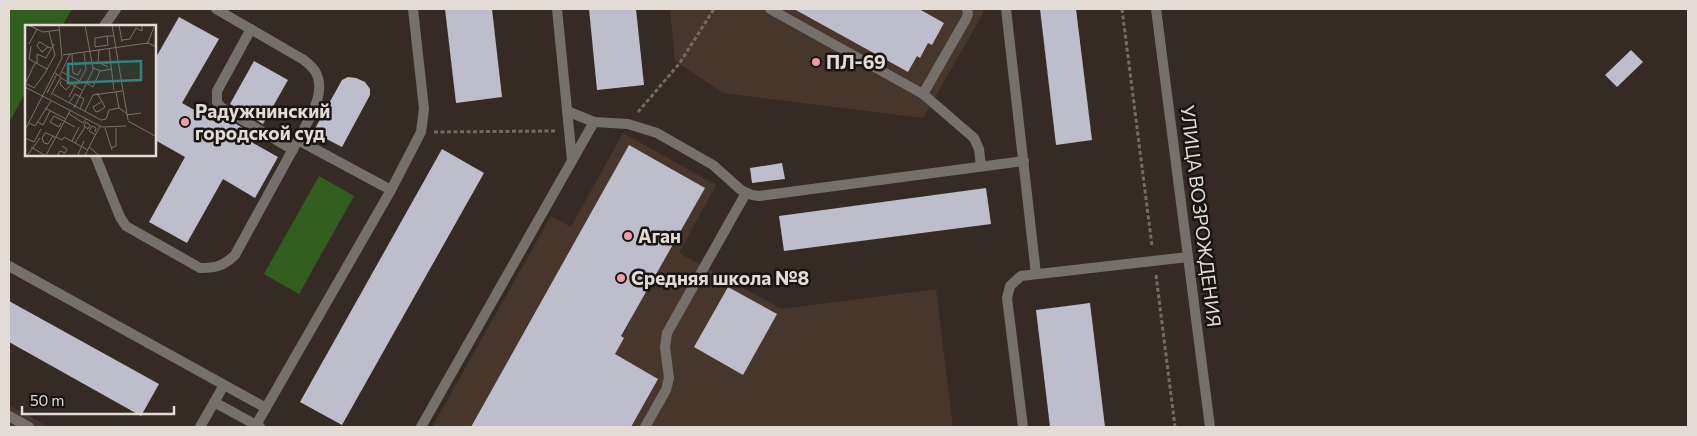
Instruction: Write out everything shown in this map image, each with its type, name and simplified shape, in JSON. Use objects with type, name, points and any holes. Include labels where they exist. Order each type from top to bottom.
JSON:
[{"type":"street","points":[[105,25],[116,9]]},
{"type":"street","points":[[95,156],[120,217],[126,226],[200,268],[224,265],[235,255],[296,145],[317,101],[319,79],[314,69],[304,60],[216,9]]},
{"type":"street","points":[[214,402],[259,426],[266,408],[421,132],[424,109],[413,9]]},
{"type":"street","points":[[557,9],[572,160]]},
{"type":"street","points":[[770,9],[923,94],[974,138],[979,149],[981,166]]},
{"type":"street","points":[[923,94],[966,19],[968,14],[966,9]]},
{"type":"street","points":[[1006,9],[1036,274]]},
{"type":"street","name":"УЛИЦА ВОЗРОЖДЕНИЯ","points":[[1156,9],[1210,427]]},
{"type":"street","points":[[251,29],[216,91],[217,102],[221,107],[390,190]]},
{"type":"street","points":[[567,111],[594,122],[628,124],[657,133],[713,164],[746,193],[759,196],[1024,161]]},
{"type":"street","points":[[421,427],[594,122]]},
{"type":"street","points":[[645,427],[666,390],[669,378],[665,347],[667,333],[746,193]]},
{"type":"street","points":[[1023,427],[1007,298],[1010,286],[1021,276],[1188,257]]},
{"type":"street","points":[[9,266],[266,408]]},
{"type":"street","points":[[200,427],[224,385]]},
{"type":"street","points":[[9,416],[29,427]]},
{"type":"path","points":[[628,124],[679,64],[714,9]]},
{"type":"path","points":[[1122,9],[1175,427]]},
{"type":"path","points":[[421,132],[569,131]]},
{"type":"shaded area","name":"ПЛ-69","points":[[670,9],[982,9],[983,14],[923,118],[723,93],[675,61]]},
{"type":"shaded area","name":"Средняя школа №8","points":[[623,133],[716,185],[679,253],[782,309],[936,289],[953,427],[432,427],[551,216],[571,227]]},
{"type":"shaded area","points":[[9,405],[49,427],[9,427]]},
{"type":"green space","points":[[9,9],[72,9],[63,25],[25,25],[25,93],[9,123]]},
{"type":"green space","points":[[319,176],[354,196],[299,294],[264,274]]},
{"type":"building","points":[[445,9],[492,9],[502,97],[456,103]]},
{"type":"building","points":[[589,9],[636,9],[644,85],[597,90]]},
{"type":"building","points":[[794,9],[919,9],[944,23],[932,45],[928,43],[920,58],[917,56],[908,72]]},
{"type":"building","points":[[1040,9],[1076,9],[1092,140],[1056,145]]},
{"type":"building","name":"Радужнинский городской суд","points":[[179,17],[219,39],[182,103],[219,124],[223,116],[256,136],[253,143],[278,157],[255,198],[223,179],[187,243],[149,222],[185,157],[156,141],[156,57]]},
{"type":"building","points":[[1631,50],[1643,62],[1617,87],[1605,75]]},
{"type":"building","points":[[254,61],[288,80],[263,124],[230,104]]},
{"type":"building","points":[[348,77],[365,82],[370,89],[370,95],[342,147],[313,132],[342,80]]},
{"type":"building","points":[[629,145],[705,188],[621,336],[624,338],[615,354],[658,379],[631,427],[471,427]]},
{"type":"building","points":[[442,149],[484,173],[342,425],[300,402]]},
{"type":"building","points":[[782,163],[785,179],[752,183],[750,168]]},
{"type":"building","points":[[986,188],[991,224],[784,251],[779,216]]},
{"type":"building","points":[[728,287],[777,314],[743,375],[694,347]]},
{"type":"building","points":[[9,301],[159,384],[141,416],[9,342]]},
{"type":"building","points":[[1090,303],[1105,427],[1050,427],[1036,310]]},
{"type":"place","name":"ПЛ-69","points":[[816,62]]},
{"type":"place","name":"Радужнинский городской суд","points":[[185,122]]},
{"type":"place","name":"Аган","points":[[628,236]]},
{"type":"place","name":"Средняя школа №8","points":[[621,278]]}]
